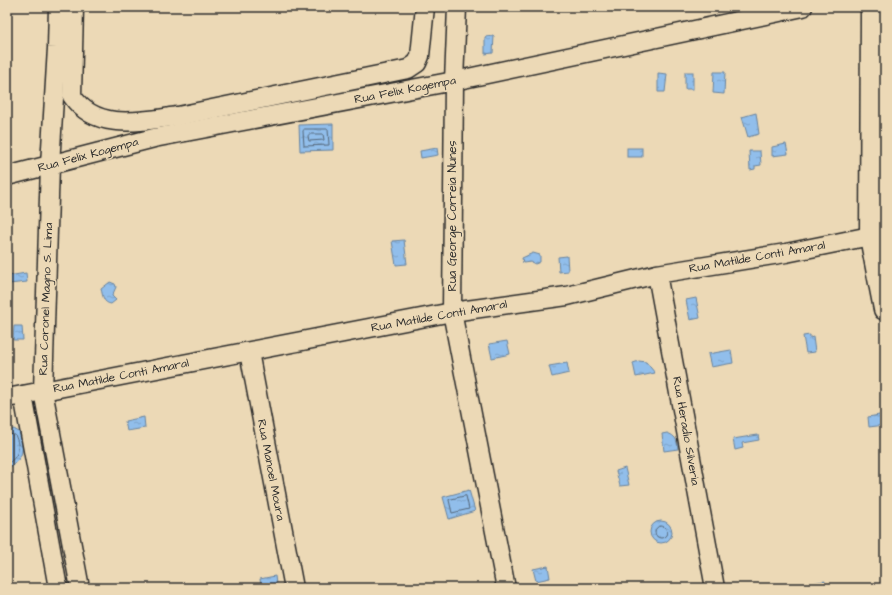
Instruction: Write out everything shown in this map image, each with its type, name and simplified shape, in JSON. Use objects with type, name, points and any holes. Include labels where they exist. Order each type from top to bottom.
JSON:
[{"type":"main road","points":[[872,7],[878,235],[885,309]]},
{"type":"street","name":"Rua Coronel Magno S. Lima","points":[[58,7],[50,166],[43,391],[80,588]]},
{"type":"street","points":[[74,7],[72,96],[78,105],[93,116],[114,122],[140,121],[178,116],[408,69],[417,62],[420,56],[425,7]]},
{"type":"street","name":"Rua George Correia Nunes","points":[[458,7],[454,80],[452,312],[506,588]]},
{"type":"street","name":"Rua Felix Kogempa","points":[[7,176],[154,138],[454,80],[803,7]]},
{"type":"street","name":"Rua Matilde Conti Amaral","points":[[15,397],[452,312],[567,296],[657,274],[786,253],[878,235]]},
{"type":"street","name":"Rua Heradio Silveria","points":[[657,274],[715,588]]},
{"type":"street","name":"Rua Manoel Moura","points":[[249,352],[294,588]]},
{"type":"street","points":[[15,397],[58,588]]},
{"type":"water","points":[[494,36],[493,53],[485,54],[485,37]]},
{"type":"water","points":[[685,72],[693,72],[693,89],[685,89]]},
{"type":"water","points":[[714,72],[725,72],[724,94],[713,93]]},
{"type":"water","points":[[658,73],[667,74],[665,92],[658,92]]},
{"type":"water","points":[[756,113],[759,134],[748,137],[742,117]]},
{"type":"water","points":[[333,124],[333,150],[300,151],[299,125]]},
{"type":"water","points":[[786,144],[788,154],[772,156],[772,147]]},
{"type":"water","points":[[437,148],[438,155],[421,158],[420,151]]},
{"type":"water","points":[[627,148],[642,148],[642,157],[627,157]]},
{"type":"water","points":[[749,151],[760,151],[761,165],[755,166],[755,169],[750,170]]},
{"type":"water","points":[[404,240],[407,264],[396,265],[392,241]]},
{"type":"water","points":[[533,253],[540,255],[540,262],[535,264],[531,262],[523,263],[522,258]]},
{"type":"water","points":[[567,256],[568,271],[559,272],[558,257]]},
{"type":"water","points":[[26,273],[27,282],[9,284],[8,276]]},
{"type":"water","points":[[110,282],[115,284],[116,287],[112,296],[116,300],[111,304],[105,301],[101,289]]},
{"type":"water","points":[[696,298],[700,318],[690,320],[686,300]]},
{"type":"water","points":[[14,326],[22,326],[23,340],[13,340]]},
{"type":"water","points":[[810,335],[810,338],[813,337],[815,352],[806,353],[803,336]]},
{"type":"water","points":[[507,341],[510,354],[492,358],[489,344]]},
{"type":"water","points":[[731,350],[733,363],[711,367],[708,354]]},
{"type":"water","points":[[639,361],[646,362],[655,373],[636,377],[633,363]]},
{"type":"water","points":[[567,363],[569,373],[552,377],[549,366]]},
{"type":"water","points":[[885,414],[885,425],[869,427],[868,417]]},
{"type":"water","points":[[144,417],[145,428],[127,431],[125,421]]},
{"type":"water","points":[[14,429],[19,432],[22,444],[22,453],[17,461],[7,469],[7,431]]},
{"type":"water","points":[[667,433],[676,439],[678,449],[664,451],[662,434]]},
{"type":"water","points":[[758,435],[759,440],[742,443],[743,448],[735,450],[733,439]]},
{"type":"water","points":[[625,468],[629,485],[620,486],[616,471]]},
{"type":"water","points":[[469,490],[475,511],[449,519],[443,497]]},
{"type":"water","points":[[661,521],[665,522],[671,528],[671,536],[665,542],[661,543],[657,542],[651,536],[650,532],[651,528],[657,522]]},
{"type":"water","points":[[548,566],[550,578],[536,581],[533,569]]},
{"type":"water","points":[[275,576],[276,584],[261,586],[260,579]]},
{"type":"water","points":[[825,581],[824,588],[804,588],[805,584]]}]
